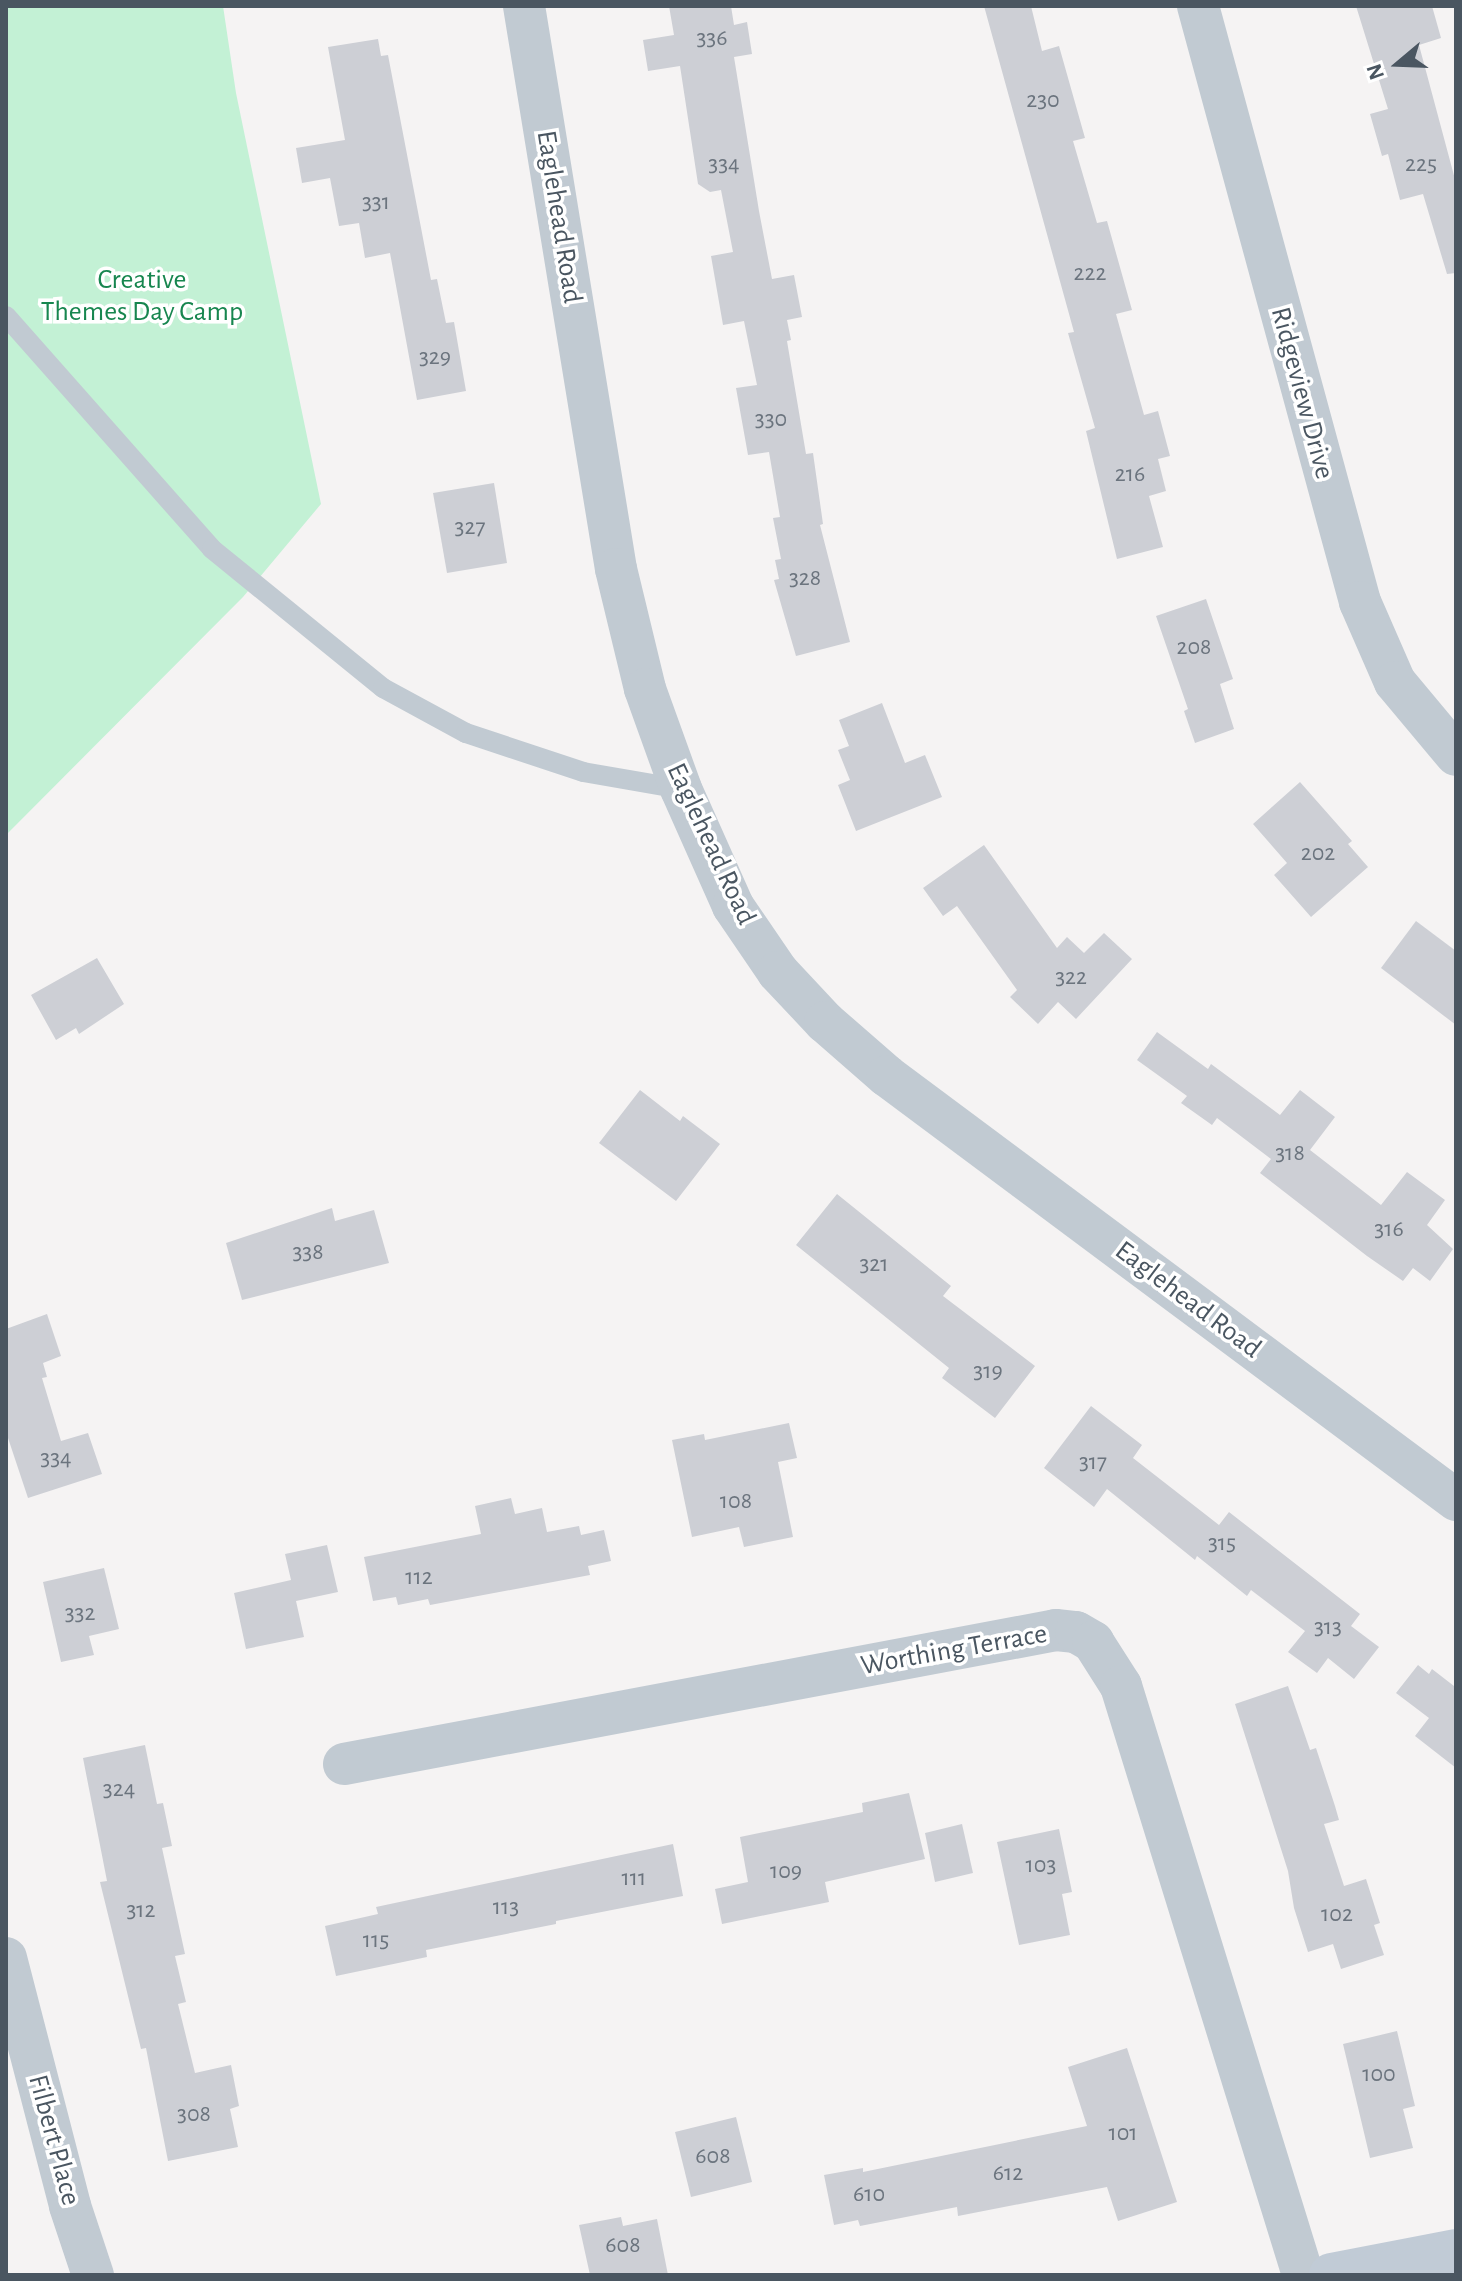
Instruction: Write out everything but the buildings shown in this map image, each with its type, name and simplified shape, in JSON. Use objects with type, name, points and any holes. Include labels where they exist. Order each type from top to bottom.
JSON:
[{"type":"street","name":"Eaglehead Road","points":[[524,6],[616,569],[645,689],[681,789],[733,906],[778,972],[825,1022],[887,1076],[1456,1500]]},
{"type":"street","name":"Ridgeview Drive","points":[[1198,6],[1360,602],[1395,682],[1456,755]]},
{"type":"street","name":"Worthing Terrace","points":[[344,1764],[1056,1630],[1076,1632],[1093,1642],[1121,1686],[1303,2275]]},
{"type":"street","name":"Filbert Place","points":[[6,1958],[70,2206],[93,2275]]},
{"type":"street","points":[[1331,2275],[1456,2251]]},
{"type":"lane","points":[[6,316],[212,549],[383,688],[480,738],[583,772],[681,789]]},
{"type":"green space","name":"Creative Themes Day Camp","points":[[6,6],[223,6],[236,93],[321,504],[243,597],[6,835]]}]
